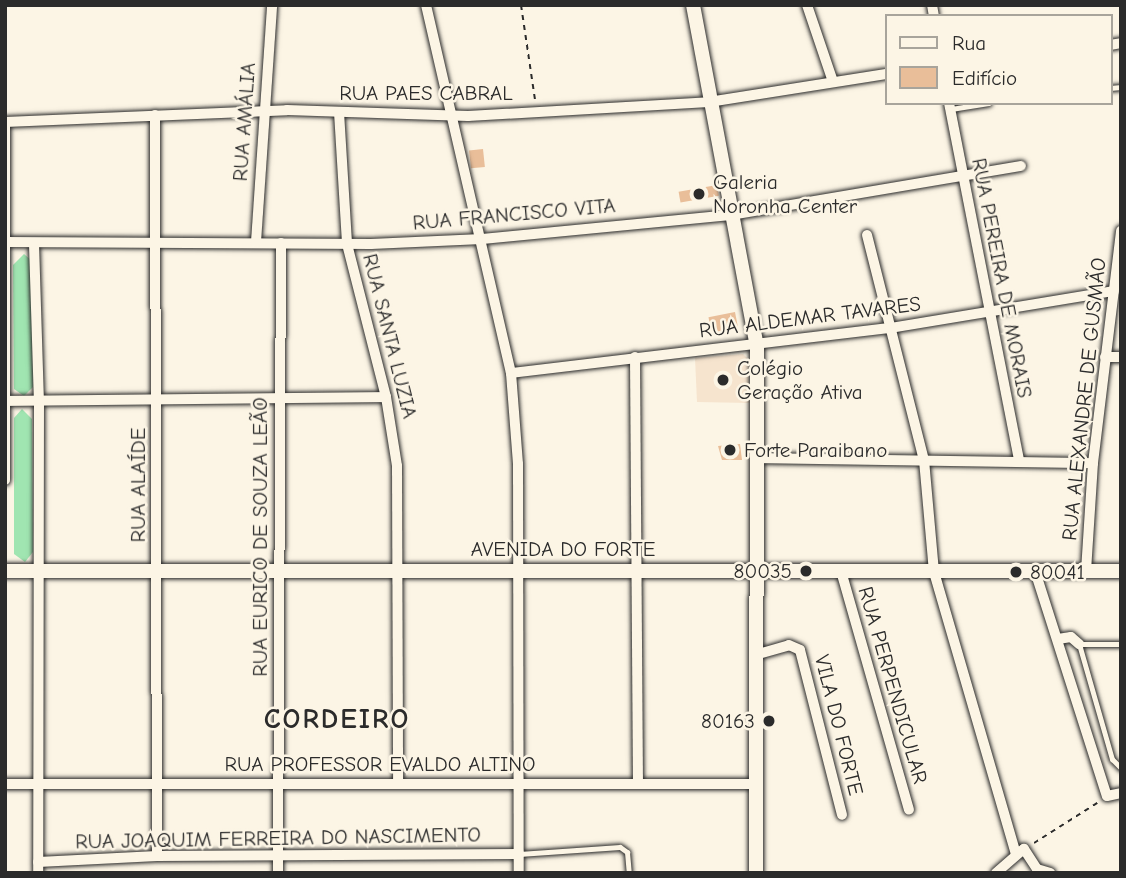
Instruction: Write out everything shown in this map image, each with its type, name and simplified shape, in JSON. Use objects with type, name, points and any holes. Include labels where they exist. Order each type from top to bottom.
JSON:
[{"type":"street","name":"RUA AMÁLIA","points":[[256,242],[262,112],[272,5]]},
{"type":"street","points":[[426,5],[511,373],[518,464],[519,873]]},
{"type":"street","points":[[693,5],[709,102],[757,346],[757,873]]},
{"type":"street","points":[[807,5],[833,82]]},
{"type":"street","name":"RUA PAES CABRAL","points":[[5,122],[262,112],[451,117],[709,102],[884,74]]},
{"type":"street","name":"RUA PEREIRA DE MORAIS","points":[[950,106],[1019,460]]},
{"type":"street","name":"RUA SANTA LUZIA","points":[[339,112],[347,244],[386,397],[397,466],[400,570],[398,782]]},
{"type":"street","name":"RUA ALAÍDE","points":[[155,115],[157,856]]},
{"type":"street","points":[[5,122],[5,480]]},
{"type":"street","name":"RUA FRANCISCO VITA","points":[[6,242],[347,244],[482,239],[732,215],[961,173],[1021,166]]},
{"type":"street","name":"RUA ALEXANDRE DE GUSMÃO","points":[[1086,571],[1093,463],[1121,231]]},
{"type":"street","points":[[867,235],[924,460],[934,572],[1020,851],[1037,869],[1050,873]]},
{"type":"street","name":"RUA EURICO DE SOUZA LEÃO","points":[[278,873],[281,243]]},
{"type":"street","points":[[34,244],[39,401],[36,570],[38,867]]},
{"type":"street","name":"RUA ALDEMAR TAVARES","points":[[511,373],[635,357],[757,346],[890,328],[1114,291]]},
{"type":"street","points":[[635,357],[638,784]]},
{"type":"street","points":[[1105,357],[1121,357]]},
{"type":"street","points":[[6,401],[157,402],[386,397]]},
{"type":"street","points":[[758,458],[1093,463]]},
{"type":"street","name":"AVENIDA DO FORTE","points":[[5,571],[1121,571]]},
{"type":"street","name":"RUA PERPENDICULAR","points":[[841,571],[909,810]]},
{"type":"street","points":[[1035,571],[1107,796],[1121,793]]},
{"type":"street","points":[[1058,639],[1071,637],[1079,644]]},
{"type":"street","name":"VILA DO FORTE","points":[[755,655],[789,645],[800,650],[842,815]]},
{"type":"street","name":"RUA PROFESSOR EVALDO ALTINO","points":[[5,784],[398,782],[755,785]]},
{"type":"street","points":[[996,873],[1020,851]]},
{"type":"street","name":"RUA JOAQUIM FERREIRA DO NASCIMENTO","points":[[38,867],[157,856],[519,854]]},
{"type":"lane","points":[[1121,644],[1079,644],[1112,759],[1121,768]]},
{"type":"lane","points":[[519,854],[620,847],[627,852],[629,873]]},
{"type":"path","points":[[521,5],[526,60],[538,111]]},
{"type":"path","points":[[1020,851],[1107,796]]},
{"type":"shaded area","name":"Colégio Geração Ativa","points":[[743,354],[748,359],[750,403],[697,402],[695,358]]},
{"type":"green space","points":[[24,254],[32,261],[33,387],[24,396],[14,389],[13,265]]},
{"type":"green space","points":[[22,409],[32,419],[33,552],[25,562],[14,554],[14,418]]},
{"type":"building","points":[[483,149],[485,167],[471,168],[469,150]]},
{"type":"building","name":"Galeria Noronha Center","points":[[717,185],[719,196],[681,203],[679,192]]},
{"type":"building","points":[[735,312],[738,328],[712,333],[708,317]]},
{"type":"building","name":"Forte Paraibano","points":[[740,444],[742,460],[722,460],[718,446]]},
{"type":"place","name":"Galeria Noronha Center","points":[[699,194]]},
{"type":"place","name":"Colégio Geração Ativa","points":[[723,380]]},
{"type":"place","name":"Forte Paraibano","points":[[730,450]]},
{"type":"place","name":"80035","points":[[806,571]]},
{"type":"place","name":"80041","points":[[1016,572]]},
{"type":"place","name":"80163","points":[[769,721]]},
{"type":"district","name":"CORDEIRO","points":[[337,719]]}]
